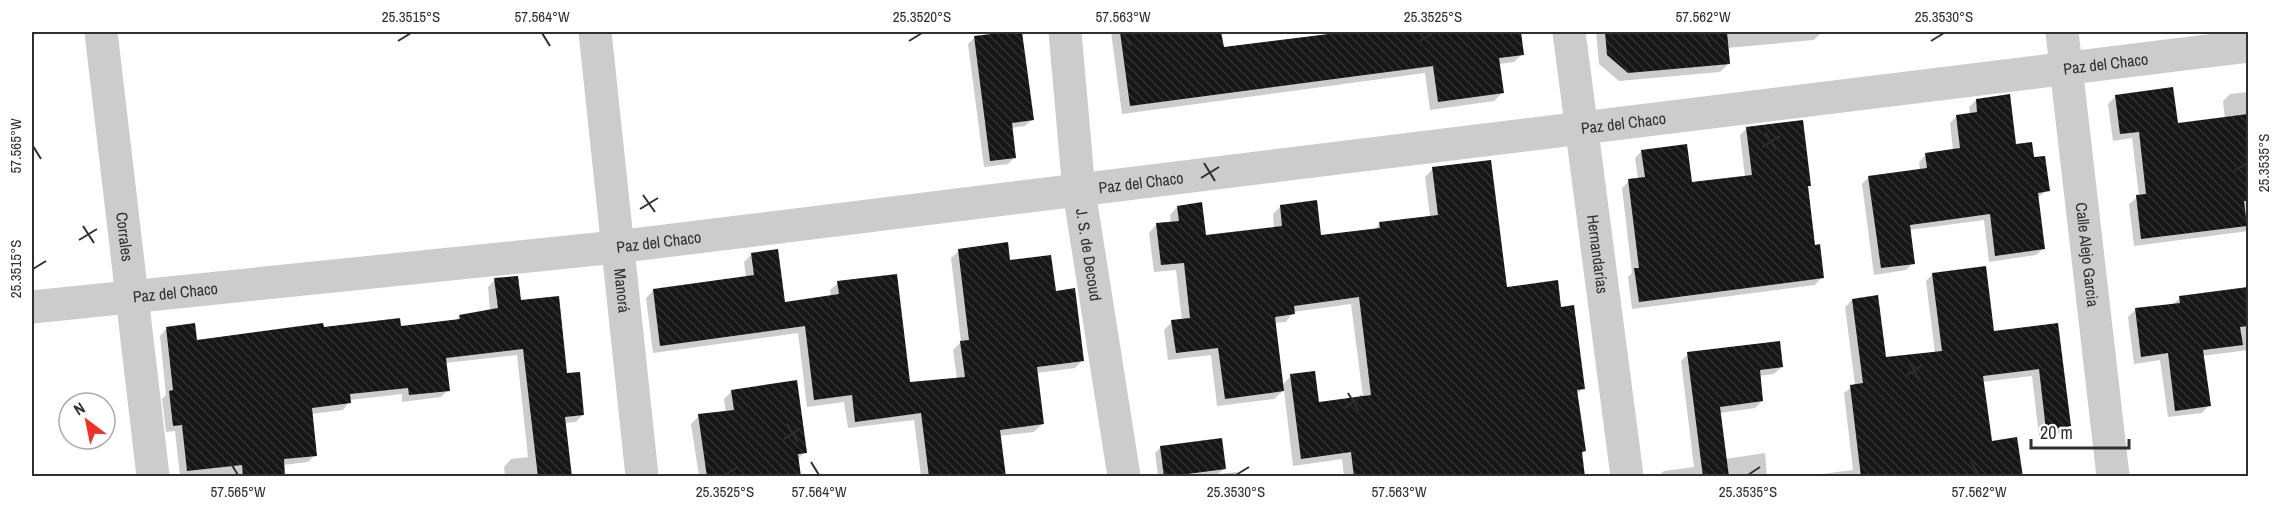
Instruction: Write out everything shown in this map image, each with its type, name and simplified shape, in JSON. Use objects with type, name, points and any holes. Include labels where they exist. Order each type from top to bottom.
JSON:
[{"type":"street","name":"Corrales","points":[[101,32],[153,477]]},
{"type":"street","name":"Manorá","points":[[595,32],[642,477]]},
{"type":"street","name":"J. S. de Decoud","points":[[1065,32],[1079,191],[1124,477]]},
{"type":"street","name":"Hernandarías","points":[[1569,32],[1579,127],[1626,477]]},
{"type":"street","name":"Calle Alejo Garcia","points":[[2062,32],[2113,477]]},
{"type":"street","name":"Paz del Chaco","points":[[32,307],[616,247],[2248,46]]},
{"type":"building","points":[[1022,32],[1034,120],[1012,123],[1016,158],[990,161],[974,36]]},
{"type":"building","points":[[1120,32],[1221,32],[1224,47],[1345,32],[1521,32],[1524,55],[1499,58],[1504,93],[1438,102],[1433,66],[1130,106]]},
{"type":"building","points":[[1605,32],[1727,32],[1730,64],[1628,73],[1607,55]]},
{"type":"building","points":[[2173,87],[2178,123],[2248,114],[2248,201],[2244,201],[2247,226],[2141,239],[2136,195],[2146,194],[2139,132],[2120,134],[2115,95]]},
{"type":"building","points":[[2010,94],[2016,144],[2032,142],[2034,157],[2045,156],[2050,191],[2038,193],[2045,249],[1995,256],[1990,214],[1910,225],[1915,264],[1881,268],[1868,176],[1927,168],[1925,153],[1960,148],[1956,115],[1977,112],[1976,99]]},
{"type":"building","points":[[1803,120],[1815,245],[1820,244],[1824,278],[1639,302],[1634,268],[1639,268],[1628,179],[1645,177],[1641,150],[1687,144],[1692,182],[1752,175],[1746,127]]},
{"type":"building","points":[[1491,160],[1507,287],[1558,280],[1561,307],[1574,305],[1585,389],[1577,390],[1586,451],[1582,452],[1585,477],[1354,477],[1351,452],[1301,459],[1290,374],[1315,371],[1319,402],[1371,395],[1359,297],[1294,306],[1295,314],[1275,317],[1284,391],[1225,399],[1218,348],[1176,353],[1171,320],[1190,318],[1184,263],[1161,265],[1156,223],[1179,221],[1177,206],[1202,202],[1206,235],[1282,226],[1280,205],[1317,200],[1321,235],[1380,228],[1379,222],[1438,215],[1432,167]]},
{"type":"building","points":[[1008,242],[1010,260],[1051,255],[1056,291],[1075,288],[1084,361],[1037,367],[1044,424],[1000,430],[1006,477],[929,477],[921,413],[855,422],[852,395],[814,400],[805,326],[660,346],[653,289],[754,275],[751,253],[778,249],[785,302],[839,294],[837,281],[897,274],[910,382],[965,377],[960,341],[969,340],[958,249]]},
{"type":"building","points":[[1986,266],[1994,331],[2058,323],[2071,426],[2046,430],[2039,369],[1983,376],[1992,441],[2017,437],[2023,477],[1861,477],[1850,385],[1863,383],[1852,299],[1878,295],[1886,357],[1942,351],[1932,273]]},
{"type":"building","points":[[518,276],[521,300],[559,296],[567,373],[580,372],[584,415],[565,417],[572,477],[538,477],[523,349],[446,358],[450,391],[409,395],[408,388],[350,394],[351,403],[312,408],[317,456],[284,459],[285,477],[243,477],[242,465],[187,471],[182,425],[173,426],[169,391],[173,390],[166,327],[195,323],[197,340],[323,323],[324,327],[400,318],[401,326],[460,319],[459,315],[498,308],[494,278]]},
{"type":"building","points":[[2248,287],[2248,326],[2240,327],[2243,345],[2203,350],[2211,406],[2175,411],[2168,353],[2141,357],[2135,308],[2180,303],[2179,296]]},
{"type":"building","points":[[1780,341],[1783,367],[1760,370],[1763,401],[1720,407],[1729,477],[1703,477],[1687,352]]},
{"type":"building","points":[[797,380],[807,453],[798,454],[801,477],[707,477],[698,414],[734,410],[731,390]]},
{"type":"building","points":[[1222,438],[1226,469],[1164,477],[1160,446]]}]
